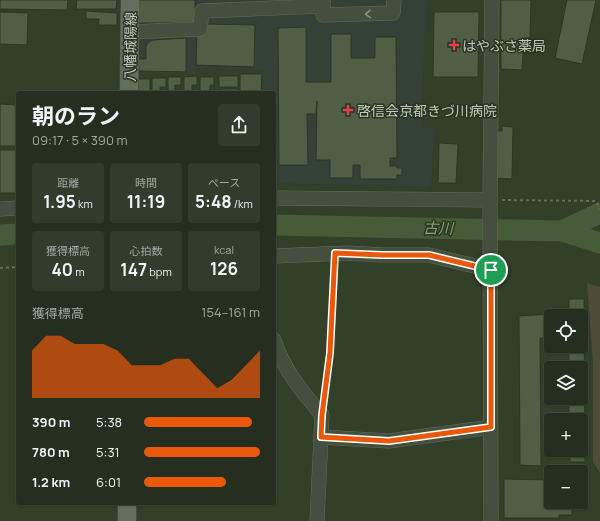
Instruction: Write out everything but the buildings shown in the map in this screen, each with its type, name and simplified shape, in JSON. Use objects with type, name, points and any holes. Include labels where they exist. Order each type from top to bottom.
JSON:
[{"type":"main road","name":"八幡城陽線","points":[[129,91],[130,0]]},
{"type":"main road","points":[[127,505],[127,521]]},
{"type":"street","points":[[130,32],[200,29],[202,11],[323,3],[323,15],[394,13],[394,0]]},
{"type":"street","points":[[491,521],[490,200],[492,0]]},
{"type":"street","points":[[276,198],[490,200]]},
{"type":"street","points":[[0,209],[16,208]]},
{"type":"street","points":[[276,256],[335,253],[429,255],[491,266]]},
{"type":"street","points":[[276,345],[289,372],[309,401],[322,415],[317,521]]},
{"type":"street","points":[[321,437],[389,441],[491,427]]},
{"type":"path","points":[[490,200],[596,201],[600,209]]},
{"type":"path","points":[[322,415],[330,353],[335,253]]},
{"type":"path","points":[[0,268],[16,267]]},
{"type":"shaded area","name":"啓信会京都きづ川病院","points":[[197,0],[426,0],[421,127],[434,128],[431,187],[276,183],[276,91],[262,91],[262,70],[196,68],[195,74],[136,72],[135,26],[196,26]]},
{"type":"shaded area","points":[[587,283],[600,287],[600,473],[593,462],[593,362]]},
{"type":"waterway","points":[[562,231],[600,213]]},
{"type":"waterway","name":"古川","points":[[276,225],[562,231],[600,243]]},
{"type":"waterway","name":"古川","points":[[0,235],[16,234]]},
{"type":"place","name":"はやぶさ薬局","points":[[454,45]]},
{"type":"place","name":"啓信会京都きづ川病院","points":[[348,110]]},
{"type":"route","points":[[335,253],[429,255],[491,270],[491,427],[389,441],[321,437],[322,415],[330,353],[335,253]]}]
